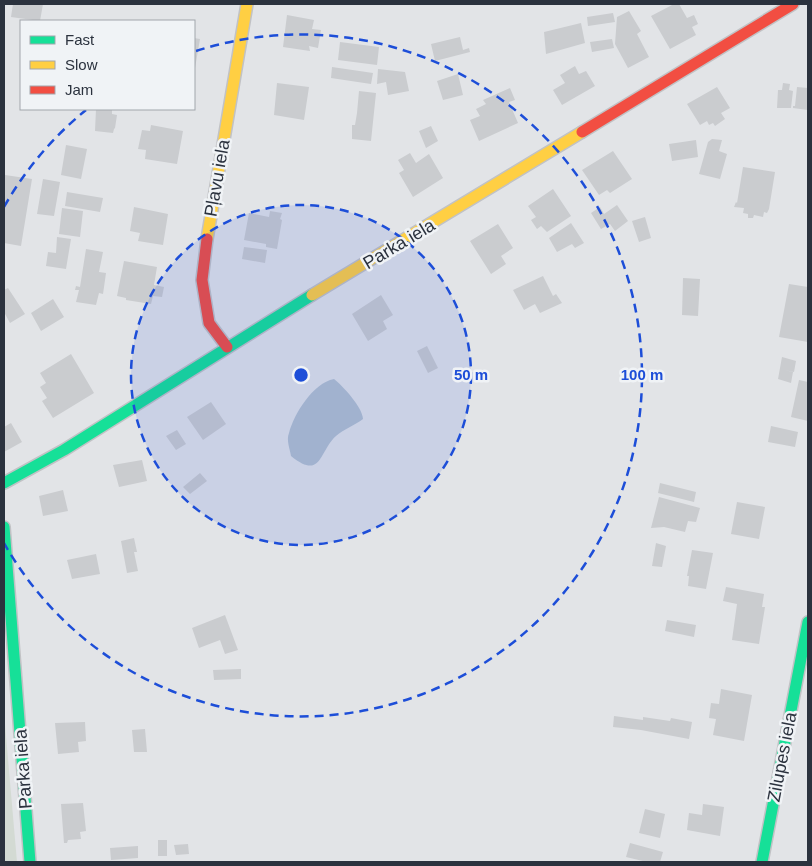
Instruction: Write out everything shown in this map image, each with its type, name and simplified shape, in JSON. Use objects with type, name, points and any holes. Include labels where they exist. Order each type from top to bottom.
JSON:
[{"type":"street","name":"Pļavu iela","points":[[227,347],[209,323],[202,280],[211,212],[247,4]]},
{"type":"street","name":"Parka iela","points":[[4,483],[64,450],[227,347],[794,4]]},
{"type":"street","name":"Parka iela","points":[[4,526],[30,862]]},
{"type":"street","name":"Zilupes iela","points":[[762,862],[808,622]]},
{"type":"shaded area","points":[[4,713],[17,862],[4,862]]},
{"type":"water","points":[[334,379],[356,403],[363,419],[336,436],[330,442],[319,461],[309,466],[291,456],[288,436],[295,417],[306,400],[319,386]]},
{"type":"building","points":[[13,4],[43,4],[40,20],[11,17]]},
{"type":"building","points":[[674,4],[679,4],[687,18],[694,15],[698,24],[692,27],[696,35],[670,49],[651,16]]},
{"type":"building","points":[[629,11],[641,31],[637,34],[649,57],[628,68],[615,44],[617,17]]},
{"type":"building","points":[[613,13],[615,22],[588,26],[587,17]]},
{"type":"building","points":[[287,15],[314,20],[312,29],[321,30],[318,48],[309,46],[310,51],[283,47]]},
{"type":"building","points":[[581,23],[585,43],[546,54],[544,32]]},
{"type":"building","points":[[460,37],[463,50],[469,48],[470,52],[435,61],[431,44]]},
{"type":"building","points":[[195,38],[200,39],[195,68]]},
{"type":"building","points":[[612,39],[614,48],[592,52],[590,42]]},
{"type":"building","points":[[340,42],[379,47],[377,65],[338,60]]},
{"type":"building","points":[[575,66],[579,74],[586,71],[595,86],[562,105],[553,90],[565,83],[560,75]]},
{"type":"building","points":[[332,67],[373,73],[371,84],[331,78]]},
{"type":"building","points":[[378,69],[405,72],[409,91],[388,95],[386,82],[377,84]]},
{"type":"building","points":[[458,74],[463,95],[443,100],[437,81]]},
{"type":"building","points":[[277,83],[309,87],[304,120],[274,115]]},
{"type":"building","points":[[783,83],[790,84],[789,90],[793,91],[791,108],[777,108],[778,90],[782,90]]},
{"type":"building","points":[[717,87],[730,108],[721,113],[725,119],[715,126],[713,123],[709,125],[707,121],[700,125],[687,104]]},
{"type":"building","points":[[797,87],[808,88],[808,110],[793,108],[795,106]]},
{"type":"building","points":[[510,88],[515,100],[509,102],[518,123],[479,141],[470,120],[480,116],[476,109],[486,104],[483,100]]},
{"type":"building","points":[[359,91],[376,93],[371,141],[352,139],[352,125],[355,125]]},
{"type":"building","points":[[96,110],[112,110],[112,114],[117,115],[113,133],[95,131]]},
{"type":"building","points":[[151,125],[183,131],[177,164],[145,159],[146,150],[138,149],[142,130],[150,131]]},
{"type":"building","points":[[431,126],[438,141],[426,148],[419,131]]},
{"type":"building","points":[[712,139],[722,140],[719,151],[727,154],[720,179],[699,174],[708,142]]},
{"type":"building","points":[[696,140],[698,157],[672,161],[669,144]]},
{"type":"building","points":[[66,145],[87,149],[81,179],[61,175]]},
{"type":"building","points":[[613,151],[632,179],[610,193],[607,190],[599,195],[582,170]]},
{"type":"building","points":[[410,153],[416,163],[429,154],[443,178],[413,197],[399,173],[404,170],[398,160]]},
{"type":"building","points":[[743,167],[775,172],[769,209],[767,213],[764,212],[763,217],[754,215],[753,218],[748,218],[748,214],[743,213],[744,208],[734,207],[737,203]]},
{"type":"building","points":[[5,175],[32,179],[21,246],[4,243]]},
{"type":"building","points":[[43,179],[60,182],[54,216],[37,214]]},
{"type":"building","points":[[553,189],[571,216],[547,232],[541,226],[537,229],[531,220],[536,217],[528,206]]},
{"type":"building","points":[[67,192],[103,198],[100,212],[65,206]]},
{"type":"building","points":[[617,205],[628,221],[615,231],[610,224],[601,229],[591,213],[600,207],[604,214]]},
{"type":"building","points":[[134,207],[168,214],[163,245],[138,241],[140,233],[130,231]]},
{"type":"building","points":[[62,208],[83,211],[80,237],[59,234]]},
{"type":"building","points":[[270,211],[282,213],[277,249],[266,247],[266,244],[244,240],[249,213],[269,217]]},
{"type":"building","points":[[645,217],[651,238],[639,242],[632,221]]},
{"type":"building","points":[[571,223],[584,243],[575,248],[572,244],[557,252],[549,238]]},
{"type":"building","points":[[498,224],[513,248],[501,256],[506,264],[491,274],[470,241]]},
{"type":"building","points":[[57,237],[71,239],[66,269],[46,266],[48,252],[56,253]]},
{"type":"building","points":[[244,247],[267,250],[265,263],[242,259]]},
{"type":"building","points":[[86,249],[103,252],[99,272],[106,273],[103,294],[99,293],[96,305],[76,302],[79,290],[75,290],[76,286],[80,287]]},
{"type":"building","points":[[124,261],[157,267],[154,285],[164,287],[162,297],[153,296],[151,304],[126,300],[126,298],[117,296]]},
{"type":"building","points":[[543,276],[553,296],[556,294],[562,303],[540,313],[535,304],[524,310],[513,290]]},
{"type":"building","points":[[683,278],[700,279],[698,316],[682,315]]},
{"type":"building","points":[[789,284],[808,287],[808,342],[779,337]]},
{"type":"building","points":[[8,288],[25,314],[10,323],[4,312],[4,290]]},
{"type":"building","points":[[381,295],[393,315],[383,321],[387,329],[368,341],[352,314]]},
{"type":"building","points":[[53,299],[64,317],[41,331],[31,313]]},
{"type":"building","points":[[427,346],[438,368],[428,373],[417,351]]},
{"type":"building","points":[[71,354],[94,393],[53,418],[42,401],[47,398],[40,387],[46,383],[40,373]]},
{"type":"building","points":[[782,357],[796,361],[794,372],[784,370],[793,372],[791,383],[778,379]]},
{"type":"building","points":[[799,380],[808,382],[808,421],[791,417]]},
{"type":"building","points":[[211,402],[226,424],[203,440],[187,417]]},
{"type":"building","points":[[11,423],[22,442],[4,452],[4,427]]},
{"type":"building","points":[[771,426],[798,432],[795,447],[768,442]]},
{"type":"building","points":[[177,430],[186,444],[176,450],[166,436]]},
{"type":"building","points":[[142,460],[147,481],[119,487],[113,465]]},
{"type":"building","points":[[200,473],[207,481],[190,494],[183,487]]},
{"type":"building","points":[[660,483],[696,492],[694,502],[658,493]]},
{"type":"building","points":[[63,490],[68,511],[43,516],[39,496]]},
{"type":"building","points":[[659,497],[700,508],[696,522],[688,521],[685,532],[664,527],[651,528]]},
{"type":"building","points":[[737,502],[765,507],[759,539],[731,534]]},
{"type":"building","points":[[134,538],[137,552],[134,552],[138,571],[127,573],[121,541]]},
{"type":"building","points":[[656,543],[666,546],[662,567],[652,566]]},
{"type":"building","points":[[692,550],[713,553],[706,589],[688,586],[689,576],[687,576]]},
{"type":"building","points":[[96,554],[100,574],[72,579],[67,560]]},
{"type":"building","points":[[726,587],[764,594],[762,607],[765,607],[759,644],[732,640],[737,604],[723,601]]},
{"type":"building","points":[[225,615],[238,650],[225,654],[220,640],[199,648],[192,628]]},
{"type":"building","points":[[667,620],[696,625],[694,637],[665,631]]},
{"type":"building","points":[[241,669],[241,679],[214,680],[213,670]]},
{"type":"building","points":[[721,689],[752,695],[744,741],[713,735],[716,719],[709,718],[711,703],[719,704]]},
{"type":"building","points":[[614,716],[643,720],[643,717],[670,721],[671,718],[692,722],[689,739],[613,727]]},
{"type":"building","points":[[85,722],[86,741],[78,742],[79,752],[58,754],[55,723]]},
{"type":"building","points":[[145,729],[147,752],[134,752],[132,730]]},
{"type":"building","points":[[83,803],[86,831],[80,832],[81,839],[68,840],[67,843],[64,843],[61,804]]},
{"type":"building","points":[[703,804],[724,807],[720,836],[687,830],[689,813],[702,815]]},
{"type":"building","points":[[645,809],[665,814],[660,838],[639,833]]},
{"type":"building","points":[[158,840],[167,840],[167,856],[158,856]]},
{"type":"building","points":[[630,843],[663,852],[660,862],[647,862],[626,857]]},
{"type":"building","points":[[188,844],[189,854],[176,855],[174,845]]},
{"type":"building","points":[[138,846],[138,858],[111,860],[110,848]]},
{"type":"traffic: fast","points":[[4,483],[64,450],[312,295]]},
{"type":"traffic: fast","points":[[4,527],[30,862]]},
{"type":"traffic: fast","points":[[762,862],[808,622]]},
{"type":"traffic: slow","points":[[207,239],[247,4]]},
{"type":"traffic: slow","points":[[312,295],[582,132]]},
{"type":"traffic: jam","points":[[582,132],[793,4]]},
{"type":"traffic: jam","points":[[207,239],[202,280],[209,323],[227,347]]}]
